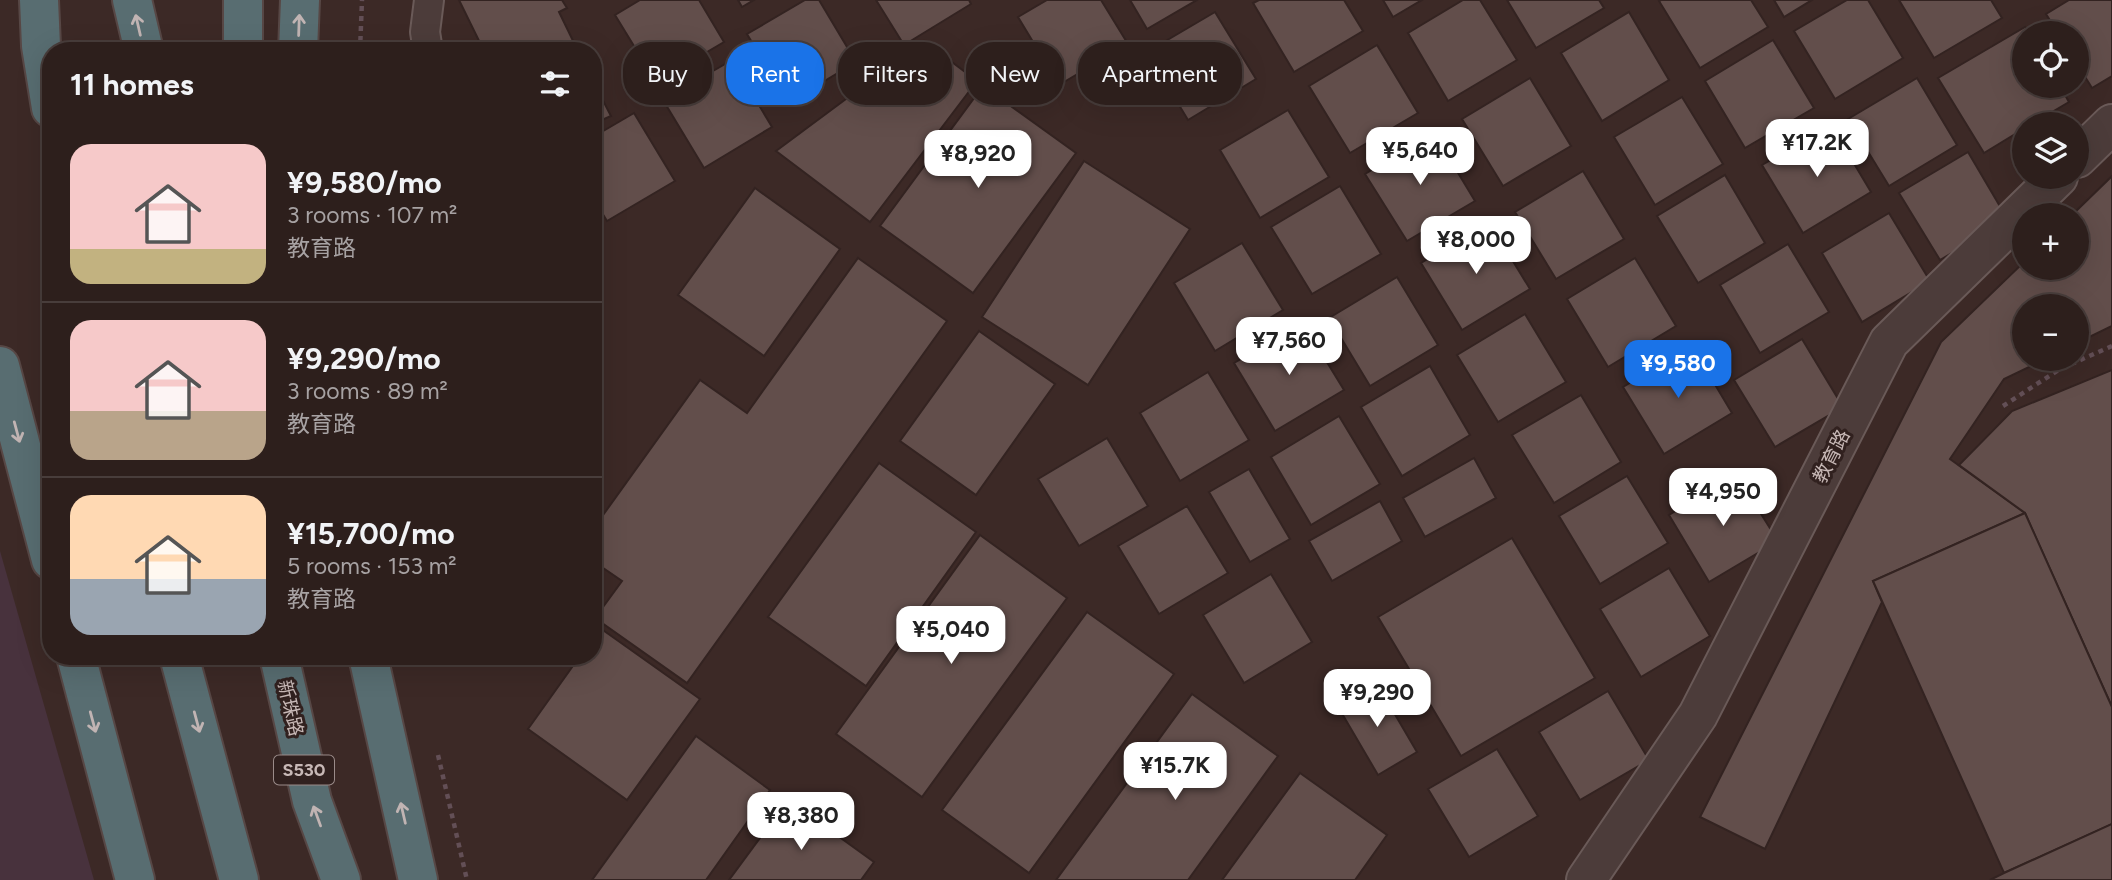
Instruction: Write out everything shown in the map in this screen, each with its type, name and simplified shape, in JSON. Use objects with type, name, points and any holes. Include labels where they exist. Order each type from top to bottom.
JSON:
[{"type":"highway","points":[[39,0],[42,52]]},
{"type":"highway","points":[[132,0],[142,42]]},
{"type":"highway","points":[[243,0],[243,42]]},
{"type":"highway","points":[[298,42],[300,0]]},
{"type":"highway","points":[[0,366],[42,526]]},
{"type":"highway","points":[[78,665],[135,880]]},
{"type":"highway","points":[[181,665],[239,880]]},
{"type":"highway","name":"新珠路","points":[[281,665],[312,801],[341,880]]},
{"type":"highway","points":[[370,665],[418,880]]},
{"type":"street","points":[[2089,146],[2112,124]]},
{"type":"street","name":"教育路","points":[[1587,880],[1698,715],[1889,342],[2046,189]]},
{"type":"lane","points":[[427,42],[425,32],[429,0]]},
{"type":"path","points":[[360,42],[362,0]]},
{"type":"path","points":[[2003,406],[2060,369],[2112,346]]},
{"type":"path","points":[[437,748],[467,880]]},
{"type":"shaded area","points":[[0,551],[94,880],[0,880]]},
{"type":"building","points":[[459,0],[562,0],[567,8],[559,12],[574,42],[480,42]]},
{"type":"building","points":[[640,0],[699,0],[724,42],[712,49],[712,42],[632,42],[615,15]]},
{"type":"building","points":[[738,0],[754,0],[742,7]]},
{"type":"building","points":[[805,0],[819,0],[844,42],[838,42],[838,73],[824,81],[824,42],[752,42],[747,34]]},
{"type":"building","points":[[876,0],[969,0],[971,4],[909,42],[902,42]]},
{"type":"building","points":[[1047,0],[1101,0],[1127,42],[1078,42],[1078,74],[1064,82],[1064,42],[1033,42],[1018,17]]},
{"type":"building","points":[[1130,0],[1197,0],[1147,29]]},
{"type":"building","points":[[1259,0],[1344,0],[1363,31],[1294,72],[1253,3]]},
{"type":"building","points":[[1383,0],[1422,0],[1393,17]]},
{"type":"building","points":[[1463,0],[1480,0],[1517,60],[1448,101],[1408,33]]},
{"type":"building","points":[[1507,0],[1599,0],[1604,8],[1536,48]]},
{"type":"building","points":[[1751,0],[1768,27],[1700,68],[1659,1]]},
{"type":"building","points":[[1774,0],[1812,0],[1784,17]]},
{"type":"building","points":[[1847,0],[1868,0],[1903,58],[1835,99],[1794,31]]},
{"type":"building","points":[[1899,0],[1991,0],[2002,18],[1934,58]]},
{"type":"building","points":[[2069,0],[2112,0],[2112,76],[2092,88],[2089,83],[2089,21],[2050,21],[2046,14]]},
{"type":"building","points":[[1215,12],[1233,42],[1164,42]]},
{"type":"building","points":[[1629,12],[1669,80],[1602,121],[1561,53]]},
{"type":"building","points":[[2012,35],[2012,98],[2067,98],[2069,102],[2052,112],[2012,112],[2012,136],[1984,153],[1938,78]]},
{"type":"building","points":[[1773,40],[1814,108],[1745,148],[1705,81]]},
{"type":"building","points":[[1377,45],[1418,113],[1350,153],[1309,86]]},
{"type":"building","points":[[1242,56],[1256,79],[1242,87]]},
{"type":"building","points":[[952,62],[966,73],[966,95],[870,222],[776,151],[838,105],[952,105]]},
{"type":"building","points":[[726,63],[726,105],[759,105],[772,127],[704,168],[666,105],[712,105],[712,72]]},
{"type":"building","points":[[1530,78],[1571,146],[1503,186],[1462,119]]},
{"type":"building","points":[[1917,78],[1957,145],[1889,186],[1848,119]]},
{"type":"building","points":[[1682,97],[1723,164],[1655,205],[1614,137]]},
{"type":"building","points":[[602,98],[611,116],[602,120]]},
{"type":"building","points":[[969,105],[1009,105],[1076,153],[973,293],[880,226]]},
{"type":"building","points":[[1179,105],[1213,105],[1188,120]]},
{"type":"building","points":[[1288,110],[1329,177],[1260,218],[1220,150]]},
{"type":"building","points":[[634,113],[675,181],[607,221],[602,213],[602,132]]},
{"type":"building","points":[[1831,125],[1871,192],[1803,233],[1762,165]]},
{"type":"building","points":[[1434,133],[1475,201],[1407,241],[1365,174]]},
{"type":"building","points":[[1968,152],[2008,220],[1940,260],[1899,193]]},
{"type":"building","points":[[1084,161],[1190,229],[1088,385],[982,317]]},
{"type":"building","points":[[1583,171],[1624,239],[1556,279],[1515,212]]},
{"type":"building","points":[[1725,175],[1765,243],[1698,283],[1657,216]]},
{"type":"building","points":[[2112,176],[2112,326],[2089,337],[2089,294],[2012,294],[2012,371],[2021,371],[2004,379],[1950,459],[2025,513],[1873,581],[1882,602],[1765,849],[1700,817],[1941,342],[2012,274],[2012,280],[2089,280],[2089,203],[2084,203]]},
{"type":"building","points":[[1340,186],[1381,254],[1312,294],[1271,227]]},
{"type":"building","points":[[755,188],[840,249],[764,356],[678,295]]},
{"type":"building","points":[[1889,213],[1930,281],[1862,322],[1822,253]]},
{"type":"building","points":[[1489,222],[1530,289],[1462,330],[1421,263]]},
{"type":"building","points":[[1242,243],[1283,310],[1215,351],[1174,283]]},
{"type":"building","points":[[1788,244],[1829,312],[1760,353],[1720,285]]},
{"type":"building","points":[[858,258],[947,321],[687,683],[602,623],[602,608],[622,581],[602,567],[602,516],[700,380],[747,413]]},
{"type":"building","points":[[1635,258],[1676,326],[1608,367],[1567,299]]},
{"type":"building","points":[[1397,277],[1438,345],[1370,386],[1329,318]]},
{"type":"building","points":[[1525,314],[1566,382],[1498,422],[1457,355]]},
{"type":"building","points":[[1303,323],[1344,390],[1275,431],[1234,363]]},
{"type":"building","points":[[979,331],[1055,384],[976,495],[900,441]]},
{"type":"building","points":[[1802,339],[1843,407],[1775,447],[1734,380]]},
{"type":"building","points":[[1692,346],[1732,413],[1664,454],[1623,387]]},
{"type":"building","points":[[1430,366],[1470,435],[1402,476],[1361,407]]},
{"type":"building","points":[[2112,370],[2112,707],[2025,513],[1959,465],[2012,411]]},
{"type":"building","points":[[1208,372],[1249,440],[1180,481],[1140,413]]},
{"type":"building","points":[[1581,395],[1621,462],[1554,503],[1512,435]]},
{"type":"building","points":[[1339,416],[1380,484],[1311,525],[1271,457]]},
{"type":"building","points":[[1107,438],[1148,506],[1079,546],[1038,479]]},
{"type":"building","points":[[1474,458],[1496,498],[1425,537],[1403,498]]},
{"type":"building","points":[[879,463],[976,532],[866,686],[768,617]]},
{"type":"building","points":[[1249,469],[1290,539],[1250,562],[1209,492]]},
{"type":"building","points":[[1736,474],[1778,541],[1709,582],[1669,515]]},
{"type":"building","points":[[1627,476],[1668,543],[1600,584],[1559,516]]},
{"type":"building","points":[[1380,501],[1402,541],[1332,581],[1309,541]]},
{"type":"building","points":[[1187,506],[1228,573],[1159,614],[1118,546]]},
{"type":"building","points":[[2025,513],[2112,707],[2112,824],[2004,873],[1873,581]]},
{"type":"building","points":[[980,535],[1067,598],[922,797],[836,734]]},
{"type":"building","points":[[1512,538],[1595,678],[1461,756],[1378,617]]},
{"type":"building","points":[[1669,568],[1710,636],[1641,677],[1600,609]]},
{"type":"building","points":[[1271,574],[1312,642],[1244,683],[1203,615]]},
{"type":"building","points":[[1087,612],[1174,674],[1029,873],[942,810]]},
{"type":"building","points":[[602,629],[700,699],[627,800],[528,729],[574,665],[602,665]]},
{"type":"building","points":[[1376,682],[1417,752],[1378,775],[1337,705]]},
{"type":"building","points":[[1608,691],[1649,760],[1580,800],[1539,732]]},
{"type":"building","points":[[1192,694],[1278,756],[1188,880],[1056,880]]},
{"type":"building","points":[[696,736],[770,790],[706,880],[592,880]]},
{"type":"building","points":[[1497,749],[1538,816],[1469,857],[1428,789]]},
{"type":"building","points":[[1300,773],[1387,835],[1355,880],[1222,880]]},
{"type":"building","points":[[788,800],[874,862],[861,880],[729,880]]},
{"type":"building","points":[[2112,824],[2112,880],[1990,880],[2004,873]]}]
